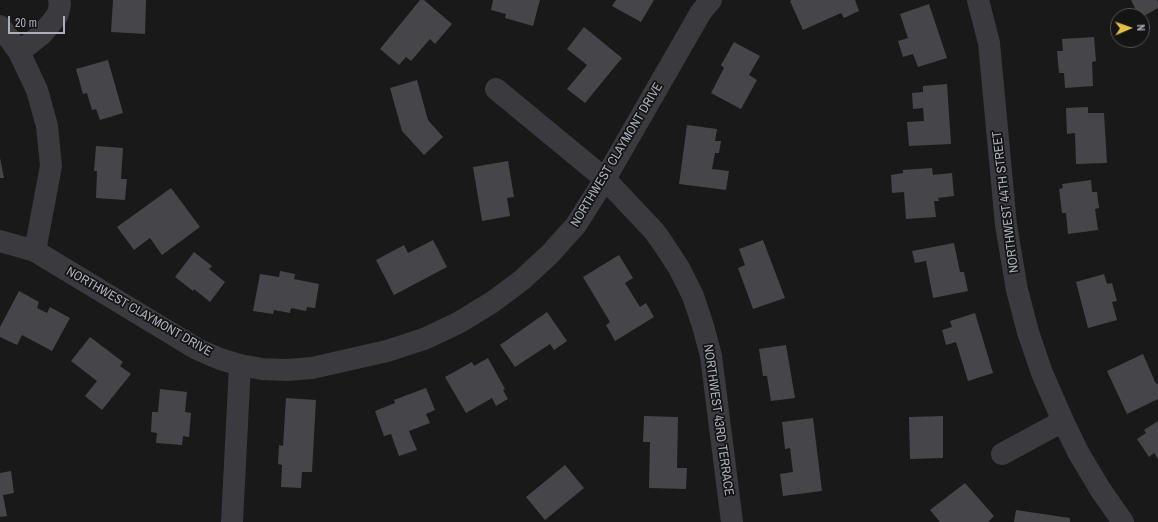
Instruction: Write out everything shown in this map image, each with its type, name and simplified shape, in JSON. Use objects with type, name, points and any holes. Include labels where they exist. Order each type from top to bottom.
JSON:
[{"type":"street","points":[[19,52],[42,34],[52,23],[58,14],[60,4],[59,0]]},
{"type":"street","name":"NORTHWEST CLAYMONT DRIVE","points":[[0,240],[36,250],[197,349],[220,359],[240,365],[274,370],[312,368],[387,351],[424,339],[458,323],[492,303],[522,280],[550,254],[576,225],[605,179],[701,12],[711,0]]},
{"type":"street","name":"NORTHWEST 44TH STREET","points":[[978,0],[989,43],[1006,226],[1017,290],[1028,332],[1042,373],[1063,422],[1078,452],[1100,489],[1123,522]]},
{"type":"street","points":[[0,26],[19,52],[37,90],[46,126],[51,166],[36,250]]},
{"type":"street","name":"NORTHWEST 43RD TERRACE","points":[[496,89],[605,179],[654,231],[679,268],[693,296],[711,356],[732,522]]},
{"type":"street","points":[[232,522],[240,365]]},
{"type":"street","points":[[1002,454],[1063,422]]},
{"type":"building","points":[[113,0],[146,0],[145,34],[111,32]]},
{"type":"building","points":[[420,0],[424,0],[452,24],[435,44],[430,39],[411,61],[406,57],[399,65],[380,49]]},
{"type":"building","points":[[493,0],[540,0],[533,26],[505,18],[506,14],[491,10]]},
{"type":"building","points":[[616,0],[654,0],[641,22],[612,6]]},
{"type":"building","points":[[855,0],[859,11],[844,18],[841,13],[803,30],[790,1]]},
{"type":"building","points":[[1131,0],[1157,0],[1158,2],[1158,8],[1150,12],[1150,8],[1135,8]]},
{"type":"building","points":[[929,4],[947,58],[918,67],[913,54],[903,57],[898,41],[908,38],[900,14]]},
{"type":"building","points":[[584,27],[622,58],[585,103],[567,89],[587,65],[567,49]]},
{"type":"building","points":[[1094,37],[1096,61],[1092,62],[1093,86],[1065,88],[1064,73],[1059,73],[1057,51],[1063,51],[1062,39]]},
{"type":"building","points":[[734,42],[760,56],[749,75],[757,80],[741,109],[711,93],[724,68],[721,65]]},
{"type":"building","points":[[108,60],[123,113],[100,120],[96,109],[92,110],[87,93],[83,94],[76,69]]},
{"type":"building","points":[[417,80],[428,120],[443,137],[424,155],[402,131],[390,88]]},
{"type":"building","points":[[947,84],[951,144],[909,146],[907,122],[924,121],[923,108],[913,109],[912,93],[923,92],[923,86]]},
{"type":"building","points":[[1088,107],[1088,113],[1104,113],[1107,163],[1076,164],[1075,133],[1067,134],[1066,108]]},
{"type":"building","points":[[687,125],[717,129],[715,141],[721,141],[719,153],[715,153],[712,169],[729,171],[726,190],[679,184]]},
{"type":"building","points":[[96,146],[123,148],[121,179],[127,179],[125,200],[96,198],[97,171],[94,171]]},
{"type":"building","points":[[0,158],[4,178],[0,178]]},
{"type":"building","points":[[508,161],[514,197],[507,198],[510,216],[482,221],[473,167]]},
{"type":"building","points":[[932,168],[933,175],[952,173],[954,196],[938,198],[939,201],[934,201],[936,217],[906,219],[904,192],[892,193],[891,175],[903,173],[903,170]]},
{"type":"building","points":[[1091,180],[1092,192],[1097,192],[1099,208],[1095,209],[1098,230],[1068,234],[1066,213],[1062,213],[1059,189],[1063,188],[1062,184]]},
{"type":"building","points":[[171,188],[200,227],[162,255],[150,238],[134,250],[117,227]]},
{"type":"building","points":[[433,240],[447,267],[394,295],[376,260],[404,245],[408,253]]},
{"type":"building","points":[[763,240],[785,298],[753,309],[738,268],[745,265],[739,249]]},
{"type":"building","points":[[954,243],[960,272],[964,272],[968,291],[933,298],[926,261],[915,263],[912,251]]},
{"type":"building","points":[[194,252],[212,266],[209,269],[225,282],[210,302],[194,289],[193,291],[175,277]]},
{"type":"building","points":[[619,255],[633,278],[625,283],[640,307],[646,303],[654,317],[615,341],[606,325],[610,322],[583,277]]},
{"type":"building","points":[[280,271],[295,274],[294,279],[319,284],[315,308],[307,307],[306,311],[291,308],[290,313],[274,310],[273,314],[253,311],[260,274],[279,277]]},
{"type":"building","points":[[1104,274],[1107,284],[1112,283],[1117,301],[1112,302],[1117,320],[1088,328],[1076,282]]},
{"type":"building","points":[[19,291],[39,302],[37,308],[47,313],[50,307],[70,318],[52,351],[22,335],[17,345],[0,337],[0,327]]},
{"type":"building","points":[[547,312],[567,341],[554,350],[550,344],[515,367],[500,345]]},
{"type":"building","points":[[975,313],[993,373],[968,381],[956,342],[946,345],[942,330],[952,327],[950,321]]},
{"type":"building","points":[[90,337],[123,362],[120,366],[131,374],[102,410],[85,396],[97,381],[71,361]]},
{"type":"building","points":[[786,345],[795,398],[771,401],[767,376],[763,376],[759,349]]},
{"type":"building","points":[[1143,354],[1156,384],[1158,383],[1158,399],[1127,414],[1107,371]]},
{"type":"building","points":[[488,358],[505,389],[503,390],[508,399],[496,406],[492,398],[466,413],[445,377],[472,362],[474,366]]},
{"type":"building","points":[[426,388],[435,410],[426,414],[430,423],[409,431],[417,450],[399,456],[391,434],[384,436],[375,411],[395,403],[394,400]]},
{"type":"building","points":[[160,389],[187,392],[185,412],[191,413],[189,437],[183,436],[182,445],[156,443],[157,433],[151,432],[152,412],[158,412]]},
{"type":"building","points":[[286,398],[316,400],[312,472],[302,472],[301,488],[281,487],[282,465],[278,464],[279,445],[283,446]]},
{"type":"building","points":[[644,416],[678,417],[677,468],[687,468],[686,489],[649,488],[650,442],[643,442]]},
{"type":"building","points":[[943,416],[943,458],[910,459],[909,417]]},
{"type":"building","points":[[813,418],[822,491],[783,496],[780,474],[793,472],[790,448],[785,449],[782,422]]},
{"type":"building","points":[[1158,421],[1158,459],[1154,453],[1149,457],[1137,439],[1146,433],[1144,430]]},
{"type":"building","points":[[565,465],[584,488],[545,520],[526,497]]},
{"type":"building","points":[[11,471],[14,493],[3,495],[7,516],[0,517],[0,473]]},
{"type":"building","points":[[965,483],[994,516],[988,522],[940,522],[930,510]]},
{"type":"building","points":[[1016,510],[1070,518],[1070,522],[1014,522]]}]
